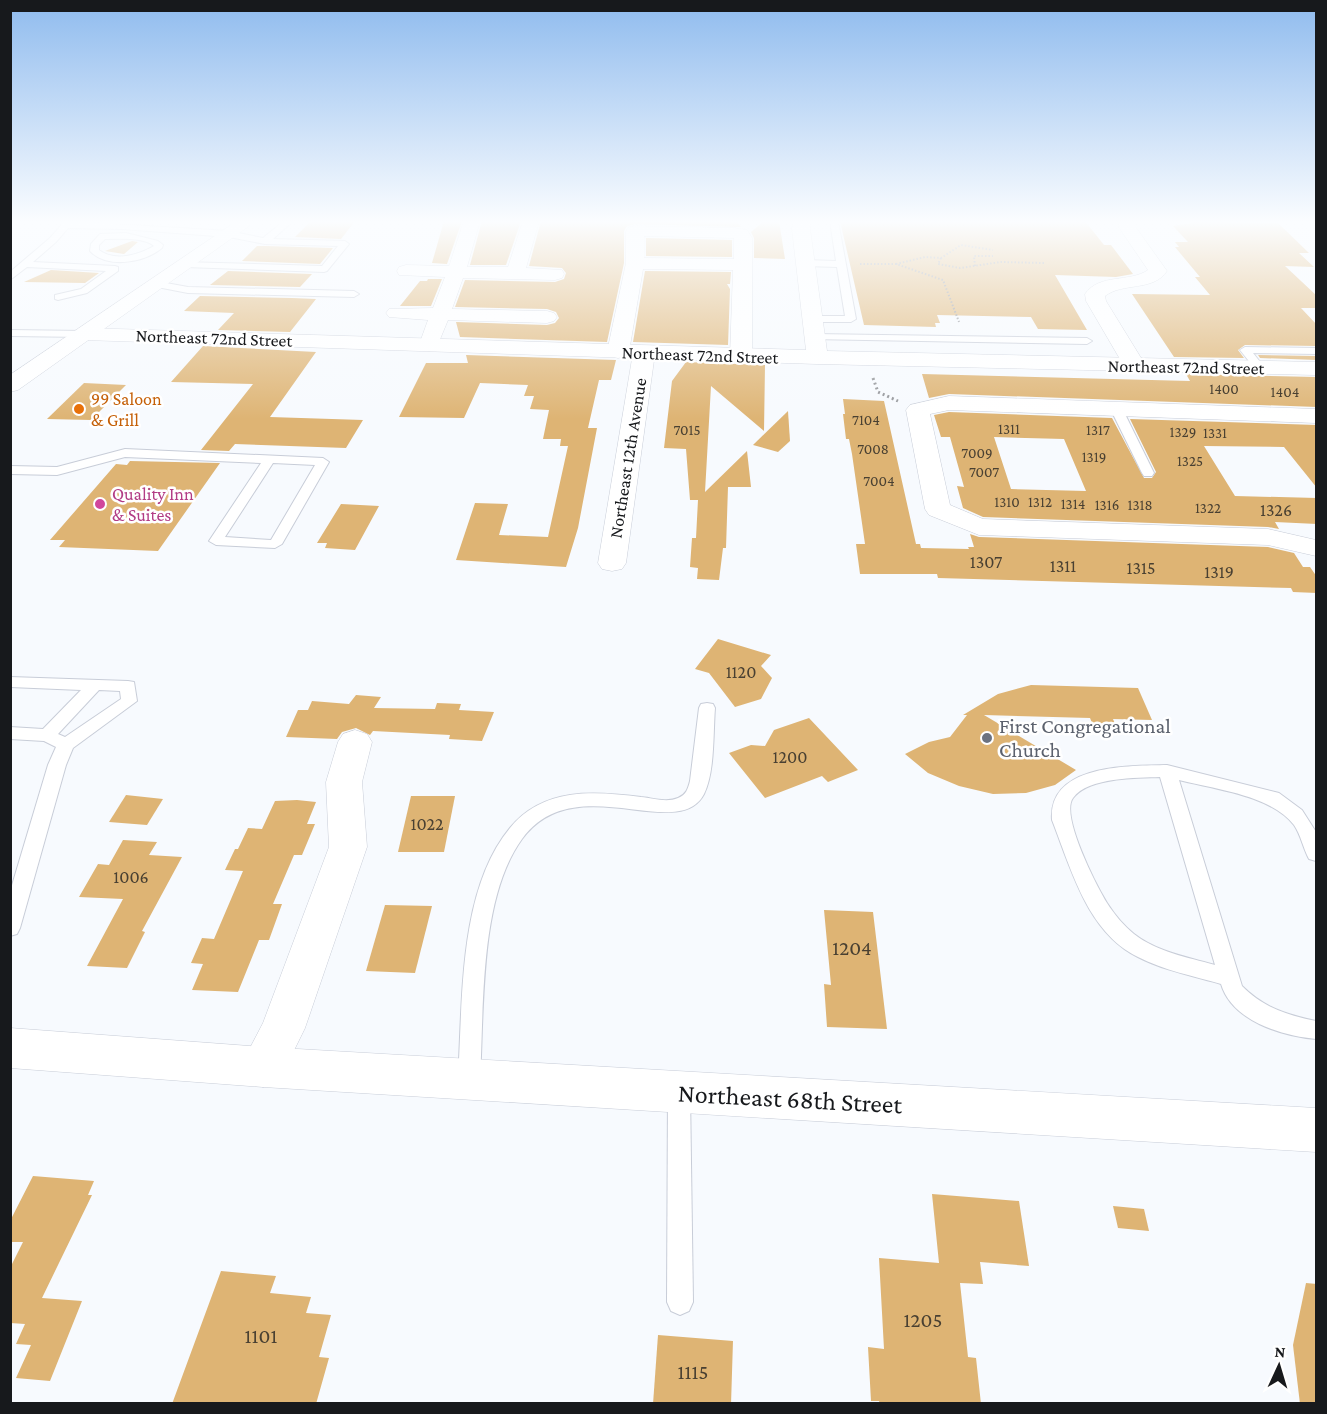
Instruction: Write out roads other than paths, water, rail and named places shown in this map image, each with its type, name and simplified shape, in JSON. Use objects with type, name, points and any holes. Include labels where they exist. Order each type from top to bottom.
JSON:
[{"type":"street","points":[[10,385],[151,287]]},
{"type":"street","points":[[429,345],[451,287]]},
{"type":"street","points":[[618,352],[630,287]]},
{"type":"street","points":[[741,356],[743,287]]},
{"type":"street","points":[[808,287],[814,338]]},
{"type":"street","points":[[1103,287],[1095,294],[1096,301],[1135,366]]},
{"type":"street","points":[[396,313],[547,317]]},
{"type":"street","name":"Northeast 72nd Street","points":[[84,334],[741,356],[814,338],[870,359],[1317,369]]},
{"type":"street","name":"Northeast 12th Avenue","points":[[612,563],[644,353]]},
{"type":"street","points":[[1317,416],[949,403],[918,410],[938,509],[979,527],[1268,537],[1317,548]]},
{"type":"street","points":[[263,1067],[283,1028],[348,847],[344,782],[355,742]]},
{"type":"street","name":"Northeast 68th Street","points":[[10,1048],[263,1067],[1317,1130]]},
{"type":"lane","points":[[58,297],[84,291],[90,287]]},
{"type":"lane","points":[[171,287],[188,290],[354,294]]},
{"type":"lane","points":[[814,338],[851,320],[845,287]]},
{"type":"lane","points":[[10,333],[84,334]]},
{"type":"lane","points":[[814,338],[1088,341]]},
{"type":"lane","points":[[1260,368],[1245,350],[1317,351]]},
{"type":"lane","points":[[1117,410],[1148,474]]},
{"type":"lane","points":[[10,470],[57,471],[125,453],[323,462],[275,544],[216,541],[269,460]]},
{"type":"lane","points":[[10,682],[128,686],[129,701],[66,745],[57,765],[10,928]]},
{"type":"lane","points":[[47,735],[95,685]]},
{"type":"lane","points":[[469,1079],[479,948],[489,889],[496,867],[515,834],[537,813],[553,805],[570,801],[591,799],[673,807],[688,802],[697,790],[707,708]]},
{"type":"lane","points":[[10,733],[47,735],[66,745]]},
{"type":"lane","points":[[1228,977],[1144,950],[1120,934],[1102,915],[1061,820],[1060,807],[1064,796],[1073,788],[1104,776],[1124,772],[1167,771],[1273,798],[1300,818],[1317,854]]},
{"type":"lane","points":[[1167,771],[1233,990],[1243,1003],[1274,1022],[1317,1030]]},
{"type":"lane","points":[[679,1092],[680,1302]]},
{"type":"place","name":"99 Saloon & Grill","points":[[79,409]]},
{"type":"place","name":"Quality Inn & Suites","points":[[100,504]]},
{"type":"place","name":"First Congregational Church","points":[[987,738]]}]
